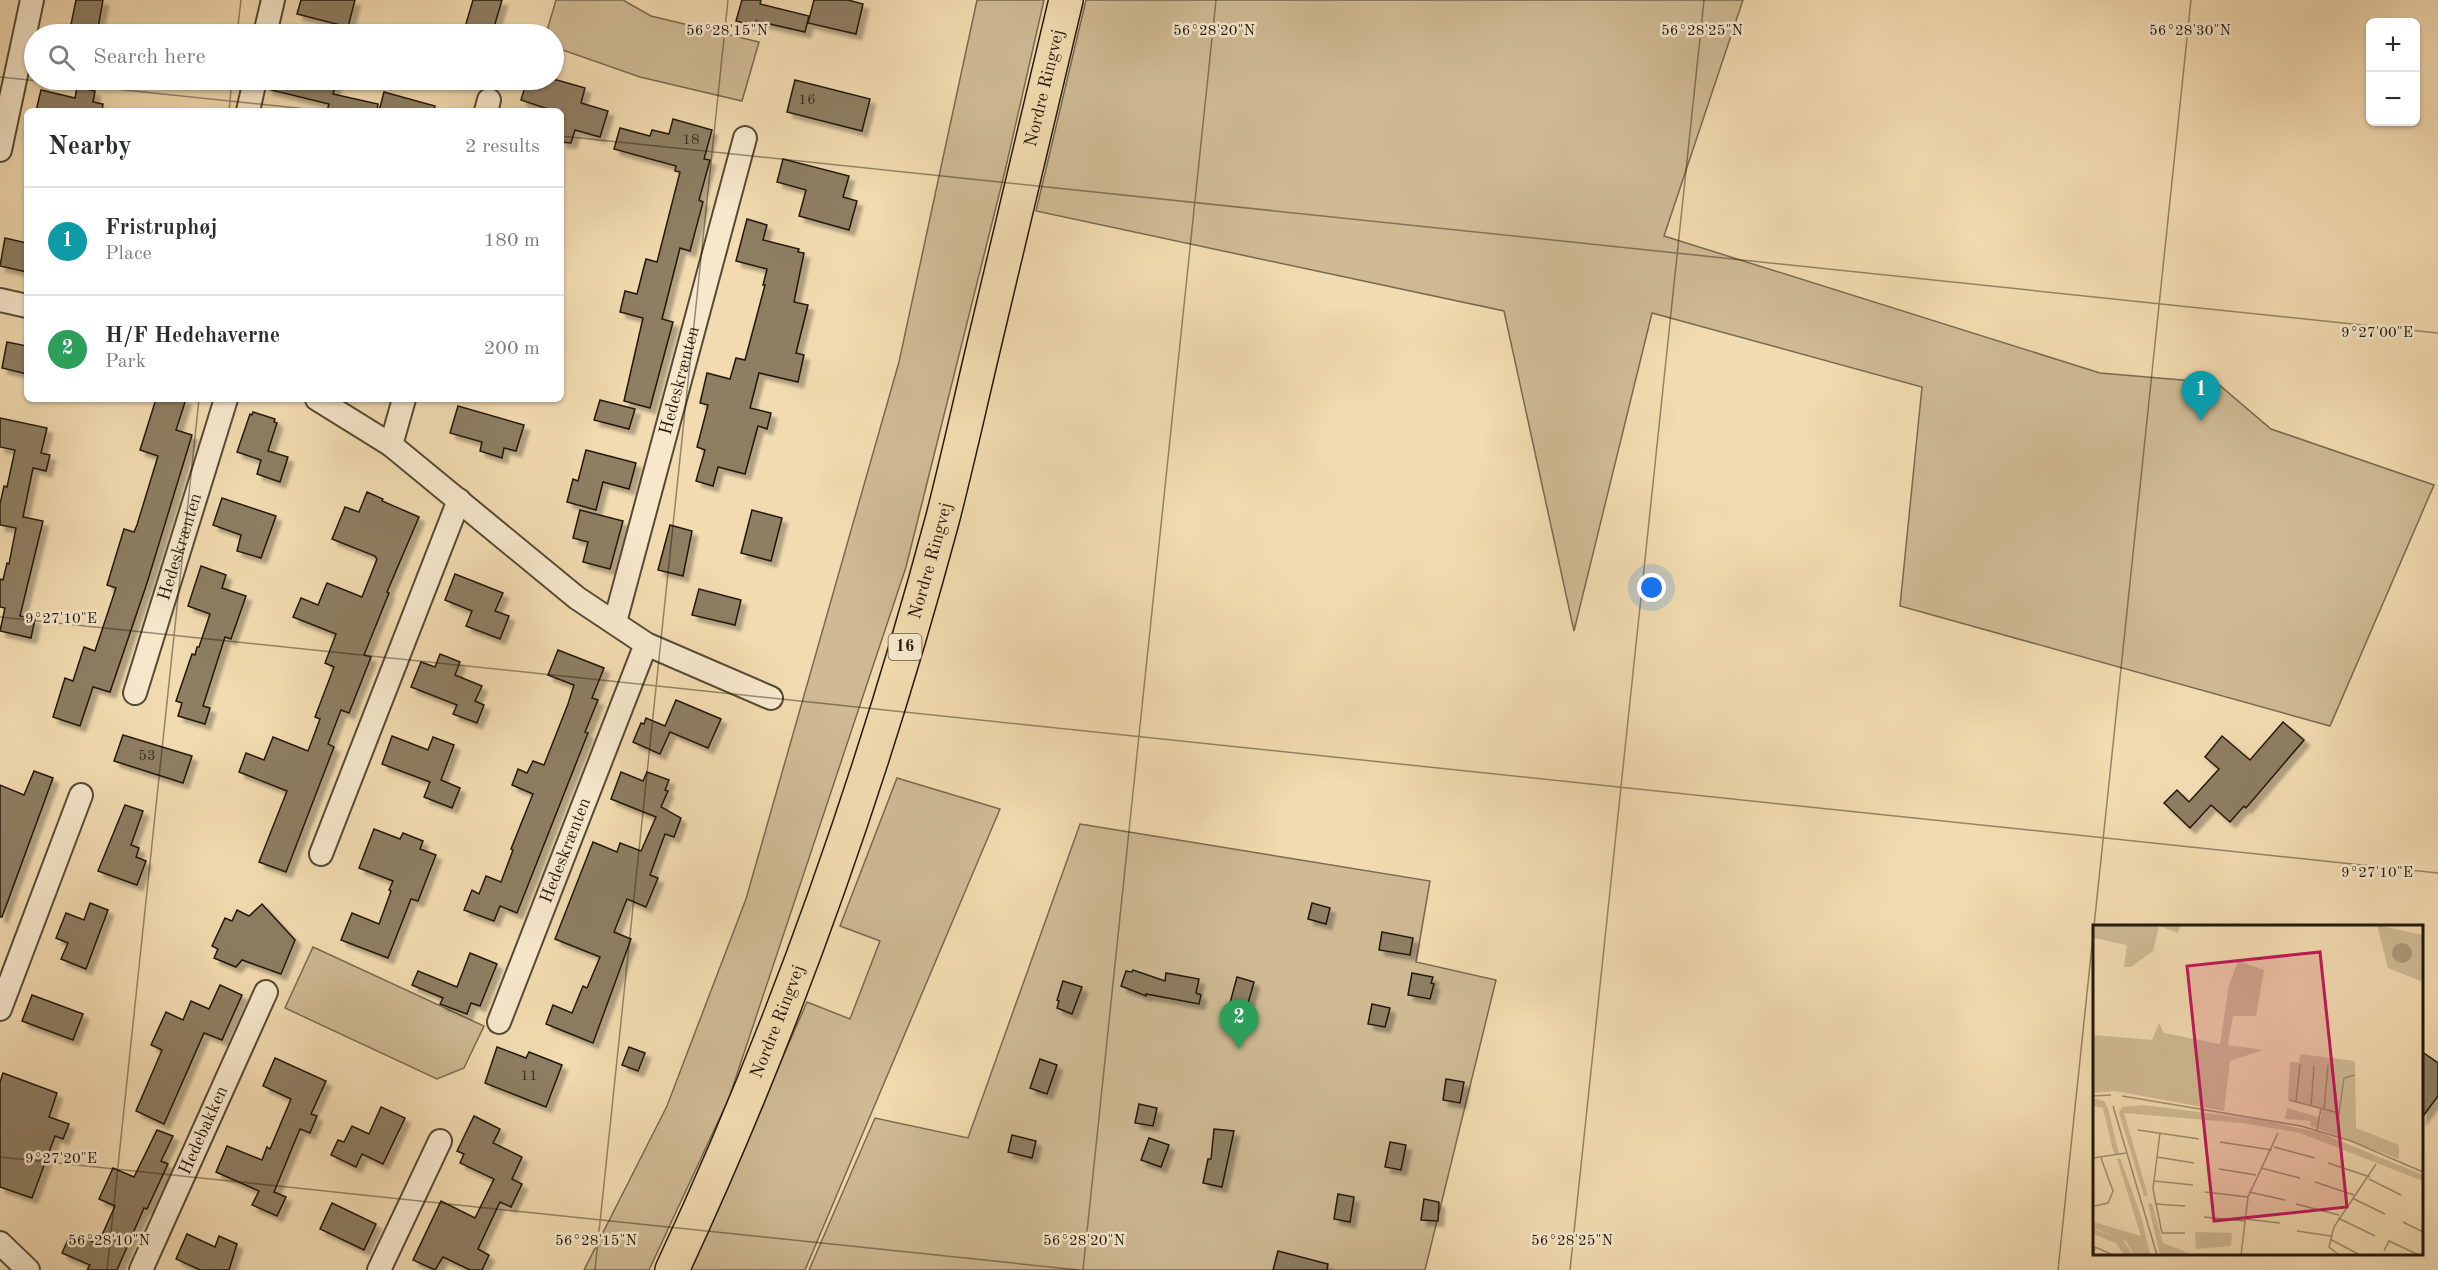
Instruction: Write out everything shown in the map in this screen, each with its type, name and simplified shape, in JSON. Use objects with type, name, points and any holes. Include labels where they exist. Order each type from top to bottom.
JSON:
[{"type":"main road","name":"Nordre Ringvej","points":[[672,1270],[701,1207],[815,923],[876,746],[942,521],[1066,0]]},
{"type":"street","points":[[27,24],[32,0]]},
{"type":"street","points":[[267,24],[273,0]]},
{"type":"street","points":[[0,150],[24,38]]},
{"type":"street","points":[[249,108],[253,90]]},
{"type":"street","name":"Hedeskrænten","points":[[615,622],[745,138]]},
{"type":"street","points":[[0,300],[24,305]]},
{"type":"street","name":"Hedeskrænten","points":[[135,693],[225,402]]},
{"type":"street","points":[[321,402],[391,445],[576,598],[646,644],[771,698]]},
{"type":"street","points":[[391,445],[403,402]]},
{"type":"street","points":[[321,854],[459,500]]},
{"type":"street","name":"Hedeskrænten","points":[[499,1022],[646,644]]},
{"type":"street","points":[[0,1010],[81,795]]},
{"type":"street","name":"Hedebakken","points":[[141,1270],[266,992]]},
{"type":"street","points":[[379,1270],[440,1141]]},
{"type":"street","points":[[0,1243],[28,1270]]},
{"type":"shaded area","points":[[556,0],[623,0],[651,16],[759,42],[742,101],[640,77],[564,50],[564,24],[549,24]]},
{"type":"shaded area","points":[[977,0],[1044,0],[1005,171],[906,567],[729,1098],[649,1270],[584,1270],[667,1106],[746,899],[899,362]]},
{"type":"shaded area","points":[[1086,0],[1743,0],[1664,236],[2100,373],[2217,383],[2271,429],[2434,485],[2330,726],[1900,606],[1922,387],[1652,313],[1574,631],[1504,311],[1036,211]]},
{"type":"shaded area","points":[[897,778],[1000,809],[805,1270],[689,1270],[807,1002],[850,1019],[880,941],[840,926]]},
{"type":"shaded area","points":[[1080,824],[1430,881],[1416,962],[1496,980],[1425,1270],[809,1270],[875,1118],[968,1138]]},
{"type":"shaded area","points":[[313,947],[484,1026],[464,1068],[437,1079],[285,1008]]},
{"type":"building","points":[[76,0],[103,0],[99,24],[71,24]]},
{"type":"building","points":[[301,0],[355,0],[349,24],[336,24],[297,14]]},
{"type":"building","points":[[473,0],[502,0],[495,24],[466,24]]},
{"type":"building","points":[[742,0],[761,0],[760,4],[809,16],[805,32],[756,21],[755,26],[736,21]]},
{"type":"building","points":[[814,0],[848,0],[863,4],[856,34],[808,23]]},
{"type":"building","points":[[795,80],[870,99],[862,131],[787,112]]},
{"type":"building","points":[[564,82],[585,88],[581,103],[608,111],[600,137],[575,130],[571,143],[564,142],[564,108],[545,108],[521,100],[524,90],[564,90]]},
{"type":"building","points":[[41,90],[75,98],[76,90],[95,91],[93,102],[103,104],[102,108],[37,108]]},
{"type":"building","points":[[271,90],[334,90],[333,94],[378,104],[377,108],[328,108],[329,104]]},
{"type":"building","points":[[384,92],[435,106],[435,108],[380,108]]},
{"type":"building","points":[[673,119],[712,130],[704,159],[710,160],[699,200],[703,202],[690,251],[680,248],[662,319],[673,322],[650,408],[624,401],[643,318],[620,312],[625,291],[637,294],[646,259],[657,262],[680,172],[675,171],[676,166],[614,149],[620,128],[650,136],[652,130],[669,134]]},
{"type":"building","points":[[783,159],[849,176],[843,197],[857,201],[849,230],[799,216],[806,190],[777,182]]},
{"type":"building","points":[[747,219],[767,225],[763,240],[799,249],[798,252],[804,253],[794,302],[808,305],[796,353],[804,355],[798,382],[759,373],[750,408],[771,413],[767,429],[758,426],[745,474],[718,467],[713,486],[696,481],[705,450],[697,447],[708,405],[700,403],[707,373],[730,379],[736,358],[745,360],[765,285],[763,285],[767,269],[736,261]]},
{"type":"building","points":[[5,238],[24,242],[24,271],[0,266]]},
{"type":"building","points":[[7,342],[24,345],[24,373],[2,368]]},
{"type":"building","points":[[600,400],[635,409],[629,429],[594,420]]},
{"type":"building","points":[[155,402],[185,402],[176,430],[192,435],[147,583],[110,692],[93,687],[80,726],[53,717],[65,678],[73,681],[84,647],[95,651],[116,588],[107,585],[124,529],[134,532],[137,525],[158,456],[140,450]]},
{"type":"building","points":[[458,406],[524,425],[516,451],[504,448],[502,458],[480,451],[482,442],[450,433]]},
{"type":"building","points":[[253,412],[275,419],[274,422],[277,423],[268,451],[288,457],[280,482],[257,474],[261,460],[237,452],[250,414],[252,415]]},
{"type":"building","points":[[0,418],[47,428],[41,453],[50,455],[46,471],[33,468],[23,517],[43,521],[20,616],[35,619],[31,638],[0,631],[5,608],[0,607],[0,579],[3,580],[7,563],[9,564],[16,528],[0,525],[0,504],[4,486],[7,487],[15,450],[0,447]]},
{"type":"building","points":[[586,450],[636,463],[629,489],[603,482],[596,510],[567,502],[573,479],[578,481]]},
{"type":"building","points":[[367,492],[419,517],[387,592],[389,593],[364,655],[371,657],[349,713],[341,710],[328,744],[334,747],[286,872],[259,862],[287,791],[239,772],[246,753],[264,760],[273,737],[308,751],[320,719],[315,717],[334,667],[325,663],[336,634],[293,617],[301,598],[318,605],[327,583],[362,597],[377,559],[375,556],[332,539],[345,507],[359,512]]},
{"type":"building","points":[[222,498],[276,516],[261,558],[237,551],[241,535],[213,525]]},
{"type":"building","points":[[580,510],[623,521],[610,569],[583,562],[588,542],[573,538]]},
{"type":"building","points":[[752,510],[782,518],[771,561],[741,553]]},
{"type":"building","points":[[670,525],[692,531],[683,576],[658,570]]},
{"type":"building","points":[[201,566],[226,575],[222,588],[246,596],[231,639],[225,637],[203,706],[210,708],[205,724],[178,716],[182,703],[176,701],[192,654],[195,655],[199,647],[210,614],[188,606]]},
{"type":"building","points":[[455,574],[503,593],[495,611],[509,616],[500,639],[466,626],[472,611],[445,600]]},
{"type":"building","points":[[699,589],[741,600],[735,625],[692,615]]},
{"type":"building","points":[[558,650],[604,668],[592,698],[598,700],[585,732],[588,733],[517,913],[500,906],[494,921],[464,910],[472,890],[479,894],[486,876],[501,882],[513,850],[511,849],[533,794],[512,785],[518,769],[527,773],[533,761],[544,765],[568,704],[574,685],[548,675]]},
{"type":"building","points":[[440,654],[460,662],[455,675],[482,686],[475,701],[484,705],[477,723],[453,714],[457,705],[411,687],[421,662],[435,667]]},
{"type":"building","points":[[676,700],[721,719],[708,748],[670,732],[660,754],[633,742],[641,723],[644,724],[646,718],[665,726]]},
{"type":"building","points":[[2283,722],[2304,740],[2246,808],[2244,806],[2230,822],[2211,805],[2190,828],[2164,803],[2177,790],[2189,802],[2219,769],[2205,757],[2222,736],[2250,760]]},
{"type":"building","points":[[123,735],[192,756],[183,783],[114,761]]},
{"type":"building","points":[[392,736],[428,750],[433,737],[454,745],[441,780],[460,788],[452,808],[424,797],[430,782],[382,764]]},
{"type":"building","points":[[34,771],[53,778],[2,917],[0,917],[0,785],[24,795]]},
{"type":"building","points":[[621,772],[643,781],[647,772],[669,780],[665,790],[668,791],[661,807],[681,818],[674,837],[665,834],[650,875],[658,878],[646,907],[627,899],[614,932],[631,939],[593,1043],[546,1024],[553,1005],[572,1013],[583,986],[587,988],[600,957],[555,939],[593,842],[617,852],[620,843],[641,851],[656,817],[611,799]]},
{"type":"building","points":[[125,805],[143,811],[131,845],[139,848],[136,857],[146,861],[137,885],[98,871]]},
{"type":"building","points":[[374,829],[400,839],[403,833],[423,841],[420,849],[436,855],[418,901],[411,899],[388,958],[341,940],[352,913],[379,924],[391,891],[389,890],[393,881],[359,868]]},
{"type":"building","points":[[90,903],[108,910],[86,969],[61,959],[68,943],[56,938],[66,913],[84,920]]},
{"type":"building","points":[[1312,903],[1330,908],[1326,924],[1308,919]]},
{"type":"building","points":[[262,904],[295,940],[281,974],[242,960],[236,967],[214,958],[218,949],[212,946],[225,918],[232,921],[237,910],[249,916]]},
{"type":"building","points":[[1382,932],[1413,938],[1410,955],[1379,950]]},
{"type":"building","points":[[470,953],[497,964],[480,1006],[471,1003],[467,1014],[440,1004],[443,998],[412,985],[418,971],[457,987]]},
{"type":"building","points":[[1133,970],[1165,981],[1166,973],[1199,979],[1196,993],[1201,995],[1199,1004],[1146,994],[1146,996],[1121,986],[1126,971],[1132,972]]},
{"type":"building","points":[[1412,973],[1433,977],[1431,983],[1434,984],[1430,999],[1408,995]]},
{"type":"building","points":[[1237,977],[1254,982],[1247,1007],[1230,1003]]},
{"type":"building","points":[[1063,981],[1082,987],[1072,1014],[1057,1008]]},
{"type":"building","points":[[220,985],[242,995],[222,1040],[204,1033],[164,1124],[136,1111],[162,1050],[151,1045],[166,1012],[183,1020],[191,1001],[209,1009]]},
{"type":"building","points":[[32,995],[83,1014],[73,1040],[22,1021]]},
{"type":"building","points":[[1372,1004],[1390,1008],[1385,1027],[1368,1024]]},
{"type":"building","points":[[497,1047],[526,1058],[529,1052],[562,1065],[546,1107],[485,1083]]},
{"type":"building","points":[[629,1047],[645,1053],[638,1071],[622,1065]]},
{"type":"building","points":[[2423,1052],[2438,1063],[2438,1096],[2423,1116]]},
{"type":"building","points":[[275,1058],[326,1081],[311,1114],[317,1116],[310,1133],[300,1129],[274,1192],[286,1197],[277,1216],[252,1205],[259,1191],[216,1172],[227,1146],[262,1160],[267,1147],[270,1149],[291,1099],[263,1086]]},
{"type":"building","points":[[1040,1059],[1057,1065],[1047,1094],[1030,1088]]},
{"type":"building","points":[[3,1073],[57,1093],[49,1117],[69,1124],[63,1139],[55,1136],[32,1198],[0,1187],[0,1082]]},
{"type":"building","points":[[1446,1079],[1464,1082],[1460,1103],[1443,1100]]},
{"type":"building","points":[[1139,1104],[1157,1108],[1153,1126],[1135,1123]]},
{"type":"building","points":[[381,1107],[405,1118],[383,1164],[362,1154],[356,1167],[331,1155],[338,1140],[344,1142],[352,1126],[369,1134]]},
{"type":"building","points":[[474,1116],[500,1129],[493,1143],[522,1157],[512,1179],[522,1184],[511,1207],[500,1202],[478,1249],[489,1255],[482,1270],[470,1270],[443,1257],[435,1270],[413,1260],[441,1201],[475,1218],[494,1179],[460,1163],[464,1154],[457,1151]]},
{"type":"building","points":[[1214,1129],[1234,1131],[1222,1187],[1203,1183],[1208,1159],[1211,1159]]},
{"type":"building","points":[[157,1130],[173,1136],[161,1161],[168,1164],[147,1209],[144,1208],[117,1270],[87,1270],[90,1265],[62,1253],[71,1233],[98,1244],[115,1206],[99,1199],[113,1168],[134,1177]]},
{"type":"building","points":[[1012,1135],[1036,1141],[1032,1158],[1008,1152]]},
{"type":"building","points":[[1149,1138],[1169,1145],[1161,1167],[1141,1160]]},
{"type":"building","points":[[1390,1142],[1406,1145],[1401,1170],[1385,1167]]},
{"type":"building","points":[[1338,1194],[1354,1197],[1350,1222],[1334,1219]]},
{"type":"building","points":[[1424,1199],[1439,1202],[1438,1221],[1421,1220]]},
{"type":"building","points":[[332,1203],[376,1224],[364,1250],[320,1229]]},
{"type":"building","points":[[187,1234],[215,1247],[219,1236],[237,1244],[229,1270],[200,1270],[176,1259]]},
{"type":"building","points":[[1278,1251],[1328,1264],[1327,1270],[1273,1270]]},
{"type":"place","name":"Fristruphøj","points":[[2201,421]]},
{"type":"place","name":"H/F Hedehaverne","points":[[1239,1049]]}]
